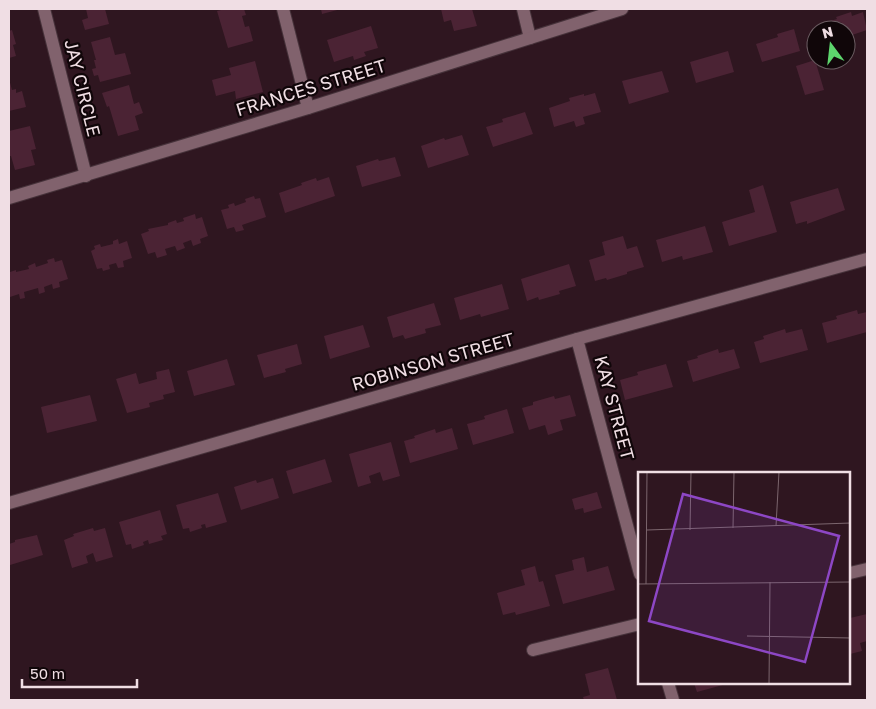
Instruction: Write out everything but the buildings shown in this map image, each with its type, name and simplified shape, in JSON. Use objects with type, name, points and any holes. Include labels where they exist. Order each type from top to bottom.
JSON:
[{"type":"street","name":"JAY CIRCLE","points":[[44,9],[86,176]]},
{"type":"street","points":[[283,9],[308,108]]},
{"type":"street","points":[[523,9],[530,38]]},
{"type":"street","name":"FRANCES STREET","points":[[9,198],[308,108],[622,9]]},
{"type":"street","name":"ROBINSON STREET","points":[[9,503],[577,339],[867,259]]},
{"type":"street","name":"KAY STREET","points":[[577,339],[638,567]]},
{"type":"street","points":[[851,573],[867,569]]},
{"type":"street","points":[[532,650],[638,624]]},
{"type":"street","points":[[668,684],[673,700]]}]
